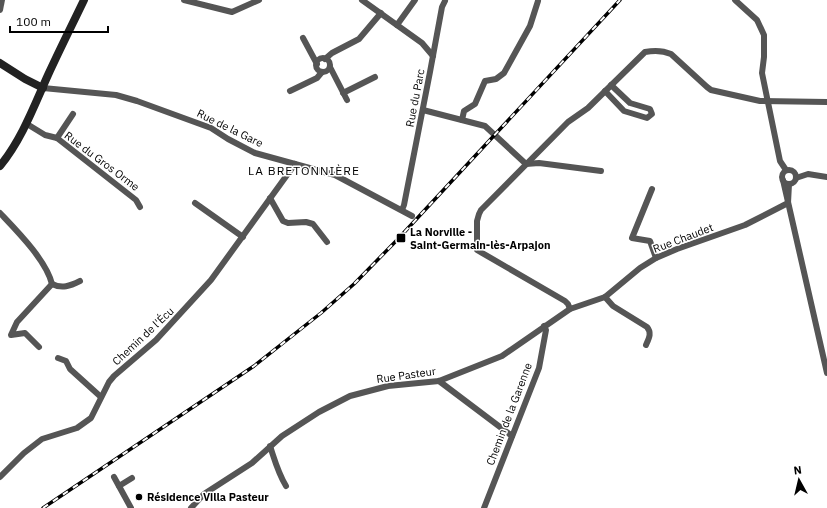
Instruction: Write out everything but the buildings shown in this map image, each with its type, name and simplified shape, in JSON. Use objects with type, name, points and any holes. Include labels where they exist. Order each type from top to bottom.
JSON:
[{"type":"main road","points":[[0,166],[15,145],[27,124],[84,0]]},
{"type":"main road","points":[[0,63],[25,79],[43,88]]},
{"type":"street","points":[[0,10],[2,0]]},
{"type":"street","points":[[184,0],[232,12],[259,0]]},
{"type":"street","name":"Rue du Parc","points":[[362,0],[422,43],[433,56],[402,210]]},
{"type":"street","points":[[397,25],[415,0]]},
{"type":"street","points":[[735,0],[757,20],[764,35],[762,72],[780,161],[786,170],[791,170],[795,175]]},
{"type":"street","points":[[433,56],[442,7],[445,1]]},
{"type":"street","points":[[462,120],[464,111],[475,104],[485,81],[496,79],[504,73],[530,26],[538,1],[545,3]]},
{"type":"street","points":[[317,64],[320,60],[325,59],[332,53],[359,39],[381,13]]},
{"type":"street","points":[[303,38],[317,64],[317,68],[322,72]]},
{"type":"street","points":[[570,309],[565,301],[477,250],[476,224],[479,214],[526,164],[568,122],[588,108],[645,52],[660,50],[671,54],[711,90],[760,102],[827,102]]},
{"type":"street","points":[[325,59],[329,62],[330,67],[347,100]]},
{"type":"street","points":[[290,91],[316,78],[322,72],[327,71],[330,67]]},
{"type":"street","points":[[343,93],[376,77]]},
{"type":"street","points":[[605,91],[624,110],[647,118],[652,114],[650,109],[626,101],[611,85]]},
{"type":"street","name":"Rue de la Gare","points":[[43,88],[102,93],[126,98],[211,128],[255,153],[335,175],[412,216]]},
{"type":"street","points":[[423,110],[485,126],[526,164],[539,163],[602,171]]},
{"type":"street","points":[[57,138],[73,114]]},
{"type":"street","name":"Rue du Gros Orme","points":[[27,124],[45,136],[57,138],[136,200],[140,207]]},
{"type":"street","name":"Chemin de l'Écu","points":[[0,477],[24,453],[42,439],[77,428],[91,418],[109,382],[156,340],[211,280],[295,164]]},
{"type":"street","points":[[786,170],[783,174],[786,182],[788,203],[827,373]]},
{"type":"street","points":[[795,175],[808,174],[827,177]]},
{"type":"street","points":[[786,182],[793,183],[795,175]]},
{"type":"street","points":[[652,189],[632,238],[650,241],[656,258]]},
{"type":"street","points":[[270,198],[283,221],[288,223],[306,222],[313,224],[327,242]]},
{"type":"street","points":[[195,203],[243,237]]},
{"type":"street","name":"Rue Chaudet","points":[[570,309],[605,297],[640,268],[656,258],[745,225],[788,203]]},
{"type":"street","points":[[0,213],[29,244],[50,276],[52,284]]},
{"type":"street","points":[[52,284],[57,286],[69,286],[80,281]]},
{"type":"street","points":[[39,347],[25,333],[12,335],[17,322],[52,284]]},
{"type":"street","points":[[605,297],[613,306],[650,330],[650,336],[646,345]]},
{"type":"street","name":"Rue Pasteur","points":[[191,508],[204,494],[252,463],[282,436],[319,412],[350,396],[388,386],[439,382],[502,356],[570,309]]},
{"type":"street","name":"Chemin de la Garenne","points":[[484,508],[539,368],[546,330],[544,326]]},
{"type":"street","points":[[58,358],[66,361],[70,369],[101,397]]},
{"type":"street","points":[[439,382],[512,436]]},
{"type":"street","points":[[270,446],[277,465],[277,471],[286,486]]},
{"type":"street","points":[[114,477],[131,508]]},
{"type":"street","points":[[119,486],[132,478]]},
{"type":"railway","points":[[43,508],[254,366],[321,313],[354,284],[397,240],[620,0]]},
{"type":"place","name":"La Norville - Saint-Germain-lès-Arpajon","points":[[401,238]]},
{"type":"place","name":"Résidence Villa Pasteur","points":[[139,497]]},
{"type":"district","name":"LA BRETONNIÈRE","points":[[304,170]]}]
